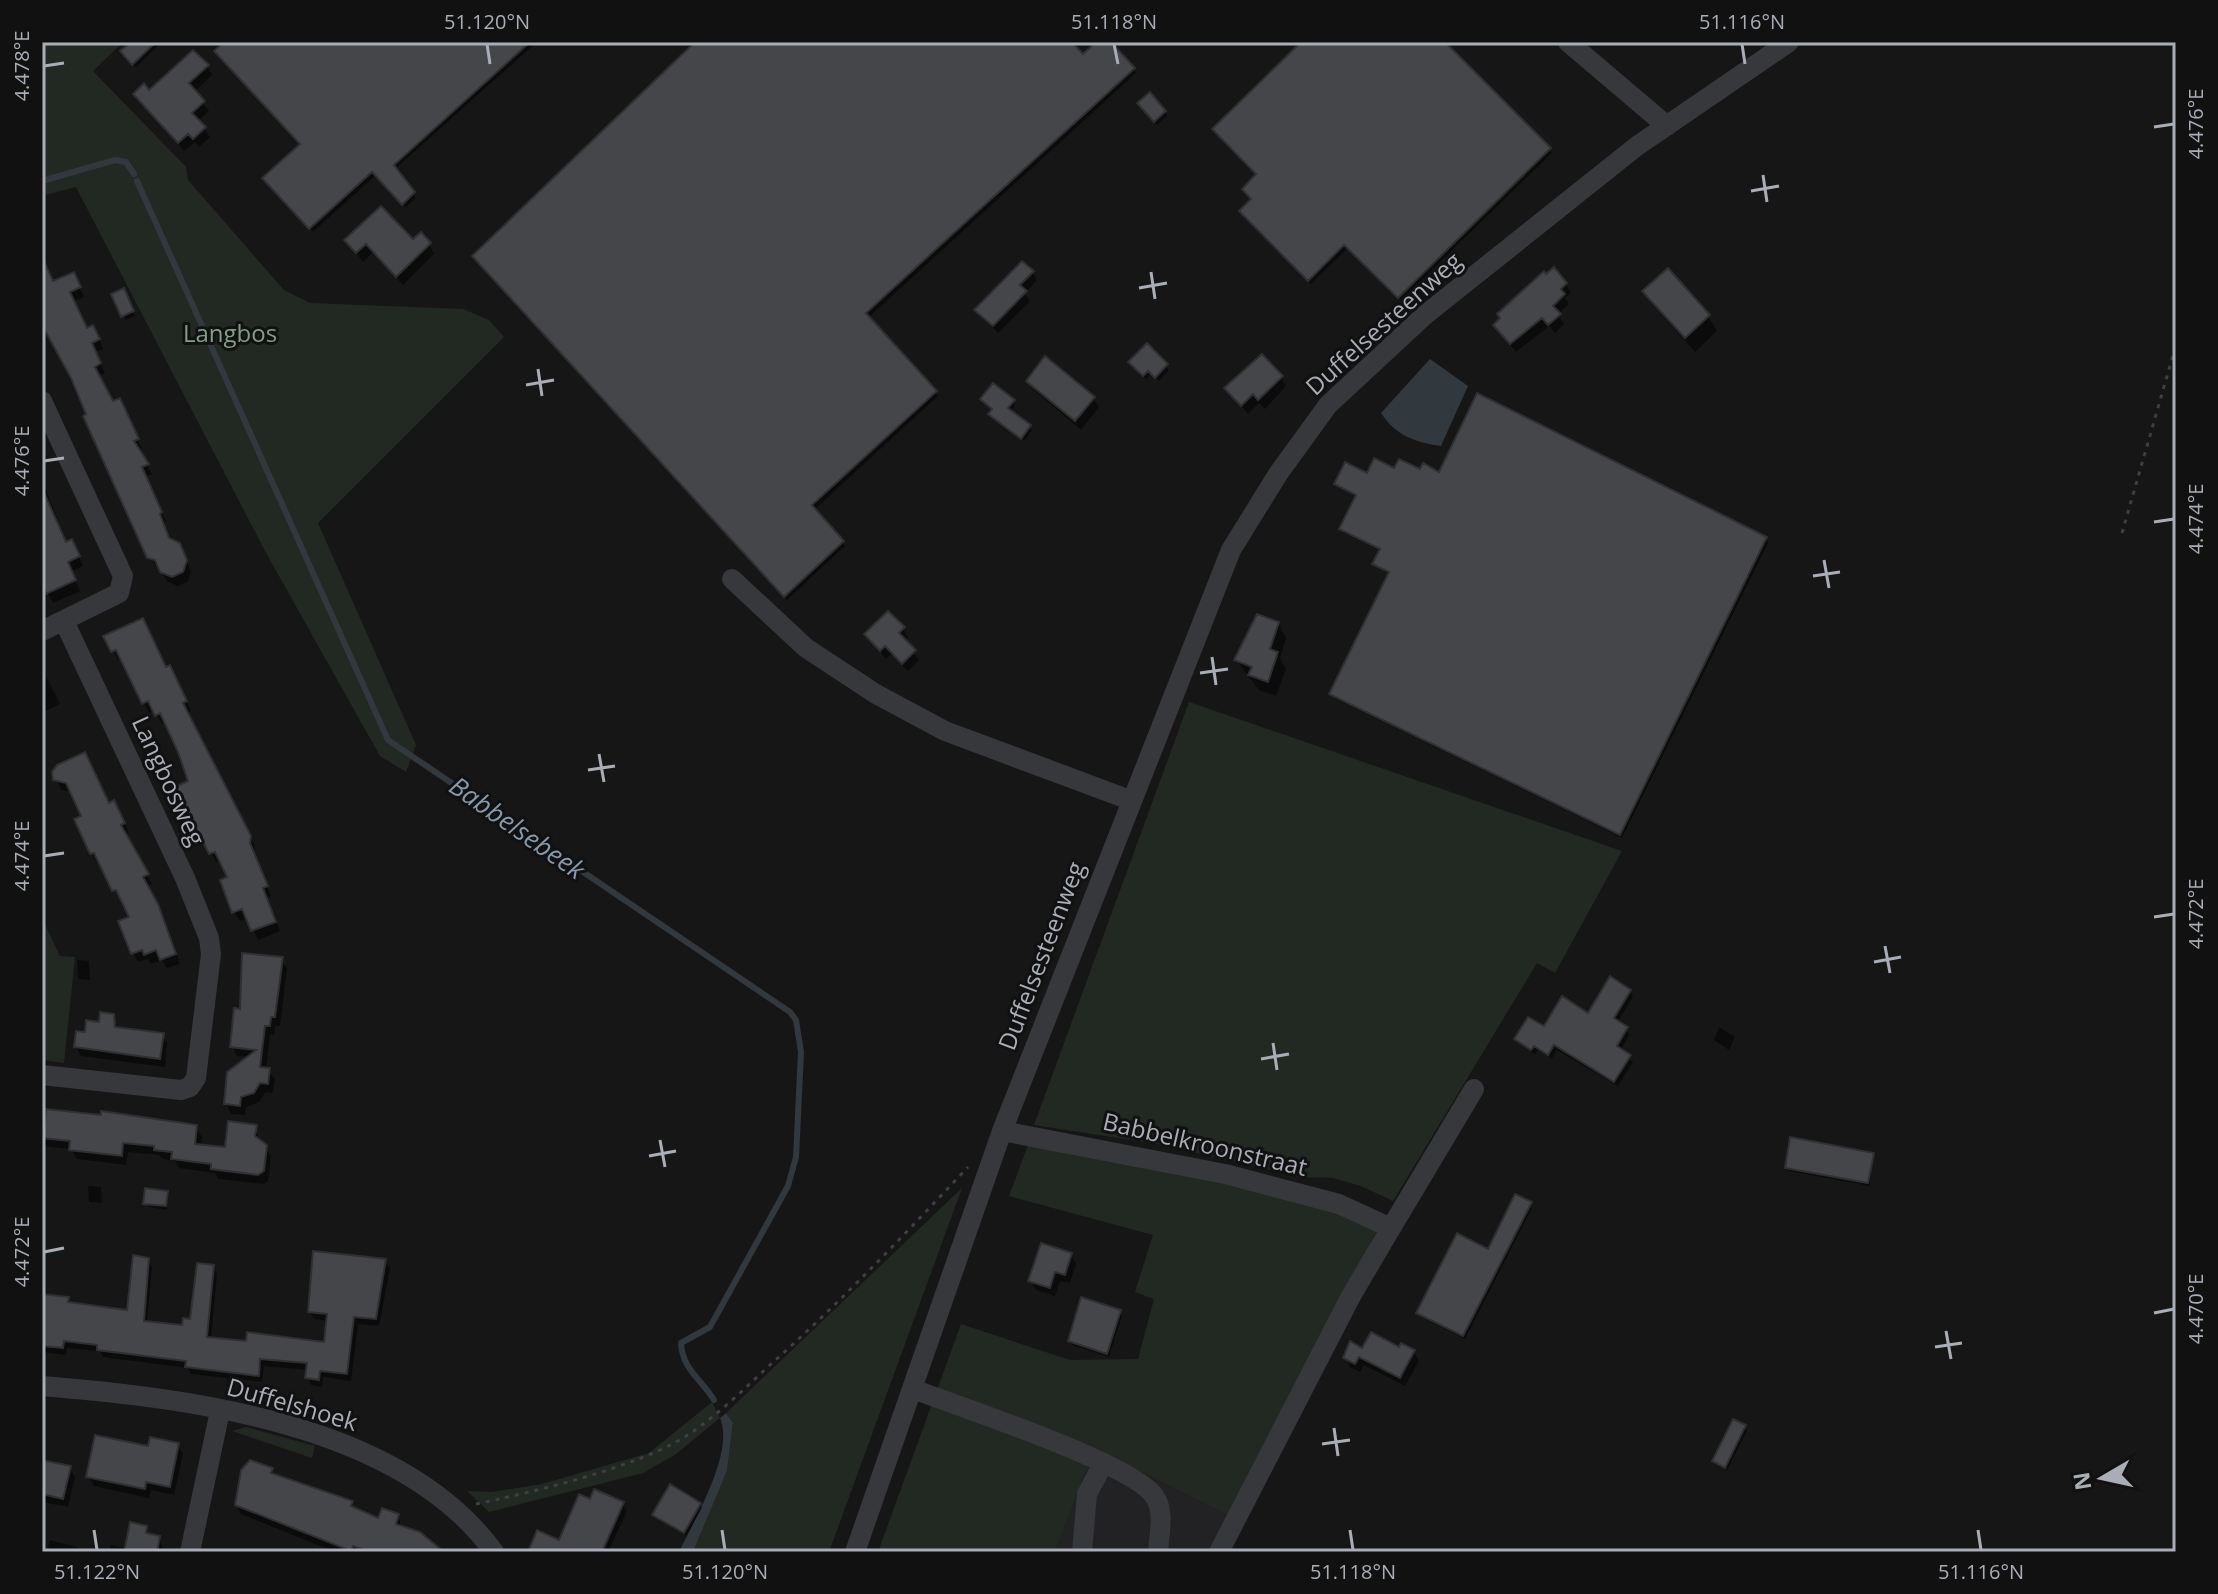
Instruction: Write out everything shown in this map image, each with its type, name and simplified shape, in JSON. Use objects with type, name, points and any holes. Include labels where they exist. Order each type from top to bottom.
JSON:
[{"type":"street","points":[[1568,42],[1667,126]]},
{"type":"street","name":"Duffelsesteenweg","points":[[855,1552],[1002,1131],[1130,800],[1231,550],[1278,474],[1328,405],[1425,315],[1667,126],[1789,42]]},
{"type":"street","points":[[42,401],[123,576],[119,593],[42,631]]},
{"type":"street","points":[[732,579],[806,648],[876,694],[945,731],[1130,800]]},
{"type":"street","name":"Langbosweg","points":[[42,1075],[181,1090],[190,1087],[196,1078],[211,954],[185,878],[64,621]]},
{"type":"street","points":[[1219,1552],[1351,1296],[1474,1089]]},
{"type":"street","name":"Babbelkroonstraat","points":[[1002,1131],[1225,1174],[1339,1204],[1391,1228]]},
{"type":"street","name":"Duffelshoek","points":[[42,1386],[220,1411],[312,1434],[377,1458],[456,1509],[494,1552]]},
{"type":"street","points":[[913,1389],[1103,1464],[1149,1488],[1161,1514],[1158,1552]]},
{"type":"street","points":[[190,1552],[220,1411]]},
{"type":"street","points":[[1082,1552],[1087,1494],[1103,1464]]},
{"type":"path","points":[[2122,533],[2176,345]]},
{"type":"path","points":[[456,1509],[513,1496],[651,1454],[684,1437],[731,1401],[819,1321],[899,1244],[976,1159]]},
{"type":"shaded area","points":[[1430,359],[1468,386],[1441,446],[1407,437],[1381,413]]},
{"type":"shaded area","points":[[726,1413],[733,1423],[727,1471],[693,1552],[679,1552],[718,1467],[723,1432],[720,1418]]},
{"type":"shaded area","points":[[1093,1449],[1230,1516],[1211,1552],[1055,1552]]},
{"type":"green space","name":"Langbos","points":[[42,42],[123,42],[93,71],[186,167],[188,180],[284,290],[310,303],[463,309],[489,320],[504,337],[318,523],[416,745],[406,772],[380,756],[265,551],[76,187],[42,196]]},
{"type":"green space","points":[[1189,702],[1622,851],[1555,973],[1537,963],[1393,1201],[1361,1186],[1333,1178],[1299,1177],[1164,1145],[1034,1125]]},
{"type":"green space","points":[[42,918],[60,956],[75,957],[64,1063],[42,1060]]},
{"type":"green space","points":[[1028,1145],[1116,1157],[1340,1213],[1377,1231],[1230,1516],[1094,1449],[1055,1552],[878,1552],[961,1324],[1070,1360],[1138,1359],[1154,1299],[1135,1292],[1153,1235],[1009,1196]]},
{"type":"green space","points":[[962,1188],[829,1552],[693,1552],[727,1471],[733,1424],[726,1413]]},
{"type":"green space","points":[[712,1402],[720,1418],[676,1454],[643,1473],[489,1512],[467,1491],[492,1492],[542,1484],[649,1453]]},
{"type":"green space","points":[[246,1427],[315,1446],[312,1458],[232,1431]]},
{"type":"building","points":[[131,42],[156,42],[132,65],[120,51]]},
{"type":"building","points":[[224,42],[530,42],[394,165],[415,192],[402,205],[372,172],[309,229],[262,178],[300,144],[214,51]]},
{"type":"building","points":[[695,42],[1072,42],[1083,54],[1096,42],[1111,42],[1135,68],[866,313],[937,391],[812,505],[844,541],[784,597],[472,256]]},
{"type":"building","points":[[1301,42],[1445,42],[1551,148],[1398,298],[1344,245],[1308,281],[1239,211],[1251,199],[1242,189],[1256,174],[1212,129]]},
{"type":"building","points":[[193,50],[209,65],[189,83],[205,101],[192,113],[206,127],[193,139],[188,134],[178,143],[133,94],[144,83],[149,90]]},
{"type":"building","points":[[1150,92],[1166,111],[1154,122],[1137,103]]},
{"type":"building","points":[[381,206],[413,239],[421,232],[431,243],[396,277],[366,244],[356,253],[344,240]]},
{"type":"building","points":[[42,257],[53,281],[74,272],[81,287],[70,292],[87,328],[93,325],[100,339],[92,343],[101,363],[95,367],[113,401],[120,398],[139,439],[134,441],[149,464],[142,467],[162,512],[160,514],[169,538],[180,543],[187,560],[183,572],[172,577],[160,572],[155,560],[147,558],[83,416],[86,414],[71,378],[42,325]]},
{"type":"building","points":[[1022,261],[1034,271],[1020,285],[1027,291],[993,326],[974,310]]},
{"type":"building","points":[[1554,267],[1567,283],[1561,289],[1565,294],[1553,306],[1561,314],[1548,325],[1542,318],[1510,344],[1493,325],[1500,318],[1497,314],[1544,271],[1546,274]]},
{"type":"building","points":[[1668,268],[1710,315],[1685,338],[1642,291]]},
{"type":"building","points":[[124,288],[134,311],[121,317],[111,294]]},
{"type":"building","points":[[1147,343],[1168,364],[1155,378],[1148,371],[1143,376],[1128,362]]},
{"type":"building","points":[[1262,354],[1283,376],[1258,400],[1253,394],[1241,406],[1224,388]]},
{"type":"building","points":[[1045,356],[1095,397],[1075,421],[1026,381]]},
{"type":"building","points":[[993,383],[1015,400],[1008,408],[1031,425],[1021,439],[988,414],[992,409],[980,399]]},
{"type":"building","points":[[1477,393],[1767,537],[1620,835],[1329,694],[1389,572],[1372,564],[1380,549],[1339,529],[1356,495],[1334,484],[1345,462],[1367,473],[1374,458],[1394,468],[1399,459],[1420,469],[1423,463],[1439,472]]},
{"type":"building","points":[[42,488],[66,542],[72,539],[80,556],[68,562],[76,580],[46,594],[42,585]]},
{"type":"building","points":[[888,611],[905,627],[899,633],[916,650],[902,664],[885,646],[880,651],[864,634]]},
{"type":"building","points":[[1257,614],[1279,622],[1270,649],[1278,652],[1268,682],[1248,675],[1252,667],[1234,660]]},
{"type":"building","points":[[143,618],[166,667],[170,665],[187,701],[183,703],[251,836],[250,843],[268,886],[263,888],[276,922],[251,931],[242,909],[232,913],[220,880],[227,877],[215,852],[209,854],[175,787],[188,781],[160,713],[155,716],[148,701],[142,704],[116,650],[111,652],[103,636]]},
{"type":"building","points":[[85,752],[109,803],[114,800],[125,823],[121,825],[149,874],[143,877],[158,904],[176,954],[160,960],[156,950],[144,955],[142,950],[131,954],[118,921],[129,917],[116,890],[112,891],[94,853],[90,854],[74,819],[81,816],[66,783],[53,780],[52,772],[57,765]]},
{"type":"building","points":[[242,953],[283,957],[275,1017],[271,1017],[270,1026],[265,1026],[260,1067],[270,1068],[268,1084],[260,1083],[254,1093],[241,1097],[240,1106],[224,1104],[227,1072],[256,1050],[230,1047],[234,1008],[240,1009]]},
{"type":"building","points":[[1610,976],[1631,990],[1614,1018],[1628,1027],[1617,1046],[1631,1055],[1614,1082],[1554,1045],[1548,1055],[1534,1046],[1531,1050],[1514,1039],[1528,1017],[1544,1026],[1562,996],[1588,1013]]},
{"type":"building","points":[[100,1012],[114,1014],[115,1027],[164,1033],[160,1059],[74,1047],[76,1031],[85,1032],[86,1020],[99,1022]]},
{"type":"building","points":[[46,1109],[101,1115],[101,1111],[197,1125],[195,1144],[225,1147],[228,1121],[257,1125],[255,1136],[267,1145],[264,1171],[258,1175],[211,1169],[211,1164],[171,1159],[172,1152],[154,1150],[154,1146],[123,1143],[122,1156],[69,1150],[70,1141],[43,1138]]},
{"type":"building","points":[[1790,1137],[1874,1153],[1868,1183],[1785,1168]]},
{"type":"building","points":[[145,1188],[168,1191],[166,1206],[143,1204]]},
{"type":"building","points":[[1515,1194],[1532,1202],[1463,1336],[1416,1313],[1457,1233],[1488,1249]]},
{"type":"building","points":[[1041,1243],[1072,1253],[1065,1275],[1055,1272],[1050,1288],[1028,1281]]},
{"type":"building","points":[[313,1251],[386,1259],[376,1319],[354,1317],[347,1374],[320,1371],[319,1380],[305,1378],[307,1363],[260,1359],[259,1376],[185,1367],[186,1361],[97,1350],[97,1345],[64,1341],[63,1348],[42,1346],[42,1294],[69,1297],[68,1302],[127,1310],[133,1255],[149,1258],[144,1321],[182,1325],[183,1318],[190,1319],[197,1263],[214,1265],[207,1337],[246,1341],[247,1332],[324,1342],[327,1314],[308,1312]]},
{"type":"building","points":[[1081,1297],[1121,1310],[1107,1354],[1068,1341]]},
{"type":"building","points":[[1371,1332],[1399,1347],[1401,1343],[1415,1350],[1400,1378],[1359,1357],[1355,1364],[1343,1358],[1350,1341],[1362,1348]]},
{"type":"building","points":[[1733,1419],[1746,1425],[1725,1468],[1712,1461]]},
{"type":"building","points":[[95,1435],[148,1446],[150,1437],[179,1443],[170,1487],[146,1482],[145,1489],[86,1477]]},
{"type":"building","points":[[42,1460],[71,1466],[63,1499],[42,1494]]},
{"type":"building","points":[[250,1460],[273,1468],[271,1473],[353,1501],[351,1506],[378,1518],[382,1508],[399,1514],[396,1524],[420,1532],[444,1552],[370,1552],[353,1546],[351,1551],[235,1505],[241,1470]]},
{"type":"building","points":[[670,1484],[701,1503],[684,1533],[652,1515]]},
{"type":"building","points":[[594,1489],[624,1502],[602,1552],[528,1552],[537,1530],[559,1540],[579,1494],[590,1499]]},
{"type":"building","points":[[130,1522],[147,1526],[146,1533],[160,1536],[157,1552],[124,1552]]},
{"type":"waterway","name":"Babbelsebeek","points":[[42,181],[115,160],[126,162],[134,174]]},
{"type":"waterway","name":"Babbelsebeek","points":[[137,181],[388,740],[790,1012],[796,1020],[801,1052],[796,1157],[788,1186],[710,1327],[681,1343],[689,1367],[714,1400]]}]
